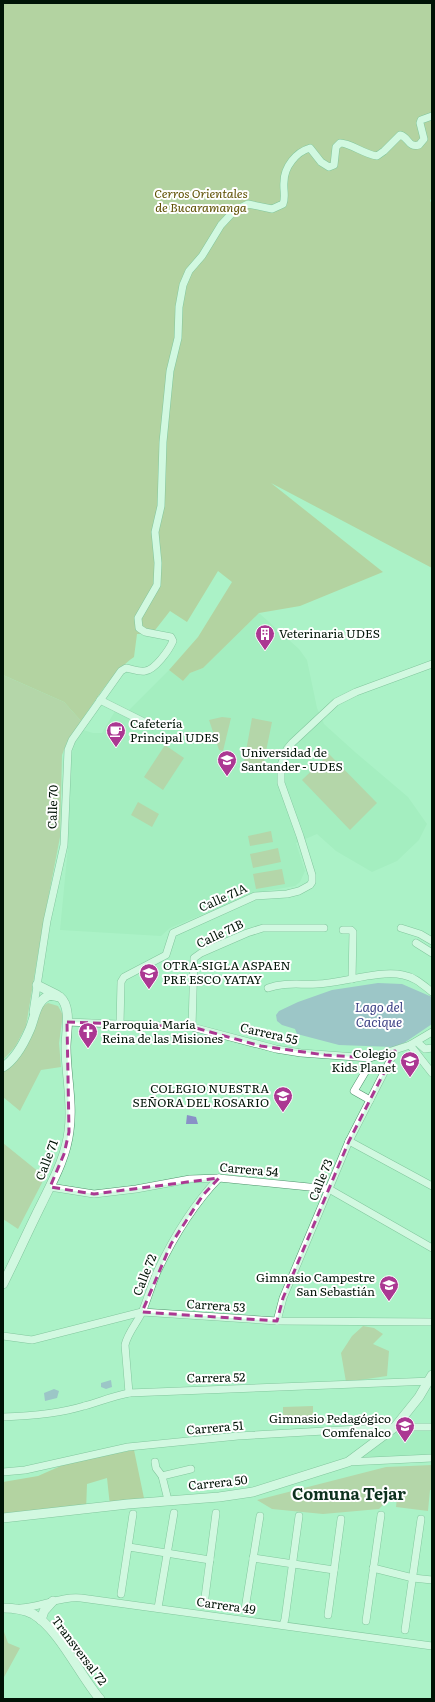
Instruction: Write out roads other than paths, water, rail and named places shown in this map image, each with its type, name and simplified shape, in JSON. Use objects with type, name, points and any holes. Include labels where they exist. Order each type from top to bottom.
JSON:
[{"type":"street","name":"Calle 70","points":[[31,1026],[47,921],[64,845],[68,750],[72,740],[123,668],[145,671],[154,666],[168,651],[172,639],[170,637],[145,632],[139,628],[138,618],[157,585],[158,563],[155,532],[161,506],[163,442],[170,371],[178,338],[179,307],[185,278],[202,256],[221,225],[234,211],[248,204],[272,209],[283,204],[285,196],[285,173],[294,158],[301,152],[310,148],[321,162],[329,167],[334,165],[336,146],[340,143],[349,144],[364,153],[376,156],[384,151],[400,135],[404,136],[412,146],[419,145],[424,139],[420,123],[421,120],[432,116]]},
{"type":"street","name":"Calle 71A","points":[[120,1024],[121,982],[124,977],[166,955],[173,933],[255,896],[287,894],[299,891],[310,885],[312,875],[300,836],[281,784],[281,765],[287,749],[292,743],[336,702],[356,692],[432,664]]},
{"type":"street","points":[[100,700],[152,726]]},
{"type":"street","name":"Calle 71B","points":[[192,1028],[194,958],[201,953],[240,936],[263,928],[324,928]]},
{"type":"street","points":[[401,928],[420,934],[432,942]]},
{"type":"street","points":[[343,930],[351,930],[353,932],[352,979]]},
{"type":"street","points":[[416,943],[432,953]]},
{"type":"street","points":[[268,988],[278,984],[318,984],[390,974],[405,975],[416,979],[432,992]]},
{"type":"street","points":[[37,985],[62,999],[67,1011]]},
{"type":"street","points":[[37,1008],[45,997],[50,995],[58,996]]},
{"type":"street","points":[[37,1008],[44,1001],[50,999],[61,1003],[67,1011]]},
{"type":"street","name":"Calle 70","points":[[3,1067],[16,1054],[31,1026],[37,1008]]},
{"type":"street","name":"Calle 71","points":[[3,1284],[50,1187],[64,1154],[69,1132],[70,1100],[66,1052],[67,1011]]},
{"type":"street","name":"Carrera 55","points":[[66,1022],[192,1028],[261,1046],[301,1053],[370,1058],[395,1051],[417,1042],[432,1032]]},
{"type":"street","points":[[417,1042],[425,1049],[432,1048]]},
{"type":"street","points":[[417,1042],[432,1073]]},
{"type":"street","name":"Calle 73","points":[[277,1321],[283,1298],[349,1141],[395,1051]]},
{"type":"street","points":[[367,1068],[354,1091],[370,1100]]},
{"type":"street","points":[[349,1141],[432,1186]]},
{"type":"street","name":"Carrera 54","points":[[50,1187],[94,1194],[136,1189],[190,1179],[220,1178],[329,1190],[432,1248]]},
{"type":"street","name":"Calle 72","points":[[128,1393],[126,1340],[142,1312],[171,1244],[203,1195],[220,1178]]},
{"type":"street","name":"Carrera 53","points":[[3,1336],[32,1340],[142,1312],[277,1321],[432,1322]]},
{"type":"street","points":[[348,1462],[395,1427],[419,1398],[431,1379]]},
{"type":"street","name":"Carrera 52","points":[[3,1417],[51,1413],[84,1406],[112,1396],[128,1393],[431,1379]]},
{"type":"street","name":"Carrera 51","points":[[3,1472],[25,1470],[128,1447],[238,1436],[395,1427],[432,1427]]},
{"type":"street","name":"Carrera 50","points":[[3,1518],[168,1500],[219,1497],[254,1492],[348,1462],[432,1458]]},
{"type":"street","points":[[154,1462],[156,1468],[162,1476],[168,1500]]},
{"type":"street","points":[[162,1476],[192,1468]]},
{"type":"street","points":[[158,1608],[166,1553],[174,1513]]},
{"type":"street","points":[[204,1605],[216,1513]]},
{"type":"street","points":[[121,1594],[133,1514]]},
{"type":"street","points":[[366,1620],[381,1515]]},
{"type":"street","points":[[244,1609],[260,1516]]},
{"type":"street","points":[[283,1625],[299,1516]]},
{"type":"street","points":[[328,1616],[341,1519]]},
{"type":"street","points":[[405,1630],[421,1519]]},
{"type":"street","points":[[129,1547],[210,1560]]},
{"type":"street","points":[[253,1558],[334,1570]]},
{"type":"street","points":[[374,1568],[413,1578],[432,1580]]},
{"type":"street","name":"Carrera 49","points":[[17,1608],[33,1607],[66,1598],[77,1598],[432,1646]]},
{"type":"street","points":[[41,1620],[44,1611],[53,1601]]},
{"type":"street","points":[[3,1608],[17,1608]]},
{"type":"street","name":"Transversal 72","points":[[17,1608],[33,1614],[41,1620],[62,1645],[100,1699]]},
{"type":"water","name":"Lago del Cacique","points":[[378,983],[402,984],[432,997],[432,1024],[404,1043],[393,1047],[339,1045],[297,1034],[295,1029],[282,1025],[277,1021],[276,1015],[279,1011],[298,1002],[332,990]]},
{"type":"water","points":[[187,1115],[196,1117],[198,1124],[186,1124]]},
{"type":"water","points":[[111,1380],[112,1387],[106,1389],[101,1387],[101,1383]]},
{"type":"water","points":[[54,1389],[59,1391],[57,1398],[45,1401],[44,1393]]},
{"type":"place","name":"Veterinaria UDES","points":[[265,651]]},
{"type":"place","name":"Cafetería Principal UDES","points":[[116,748]]},
{"type":"place","name":"Universidad de Santander - UDES","points":[[227,777]]},
{"type":"place","name":"OTRA-SIGLA ASPAEN PRE ESCO YATAY","points":[[149,990]]},
{"type":"place","name":"Parroquia María Reina de las Misiones","points":[[88,1049]]},
{"type":"place","name":"Colegio Kids Planet","points":[[410,1078]]},
{"type":"place","name":"COLEGIO NUESTRA SEÑORA DEL ROSARIO","points":[[283,1113]]},
{"type":"place","name":"Gimnasio Campestre San Sebastián","points":[[389,1302]]},
{"type":"place","name":"Gimnasio Pedagógico Comfenalco","points":[[405,1443]]},
{"type":"district","name":"Comuna Tejar","points":[[349,1494]]},
{"type":"park label","name":"Cerros Orientales de Bucaramanga","points":[[201,201]]}]
